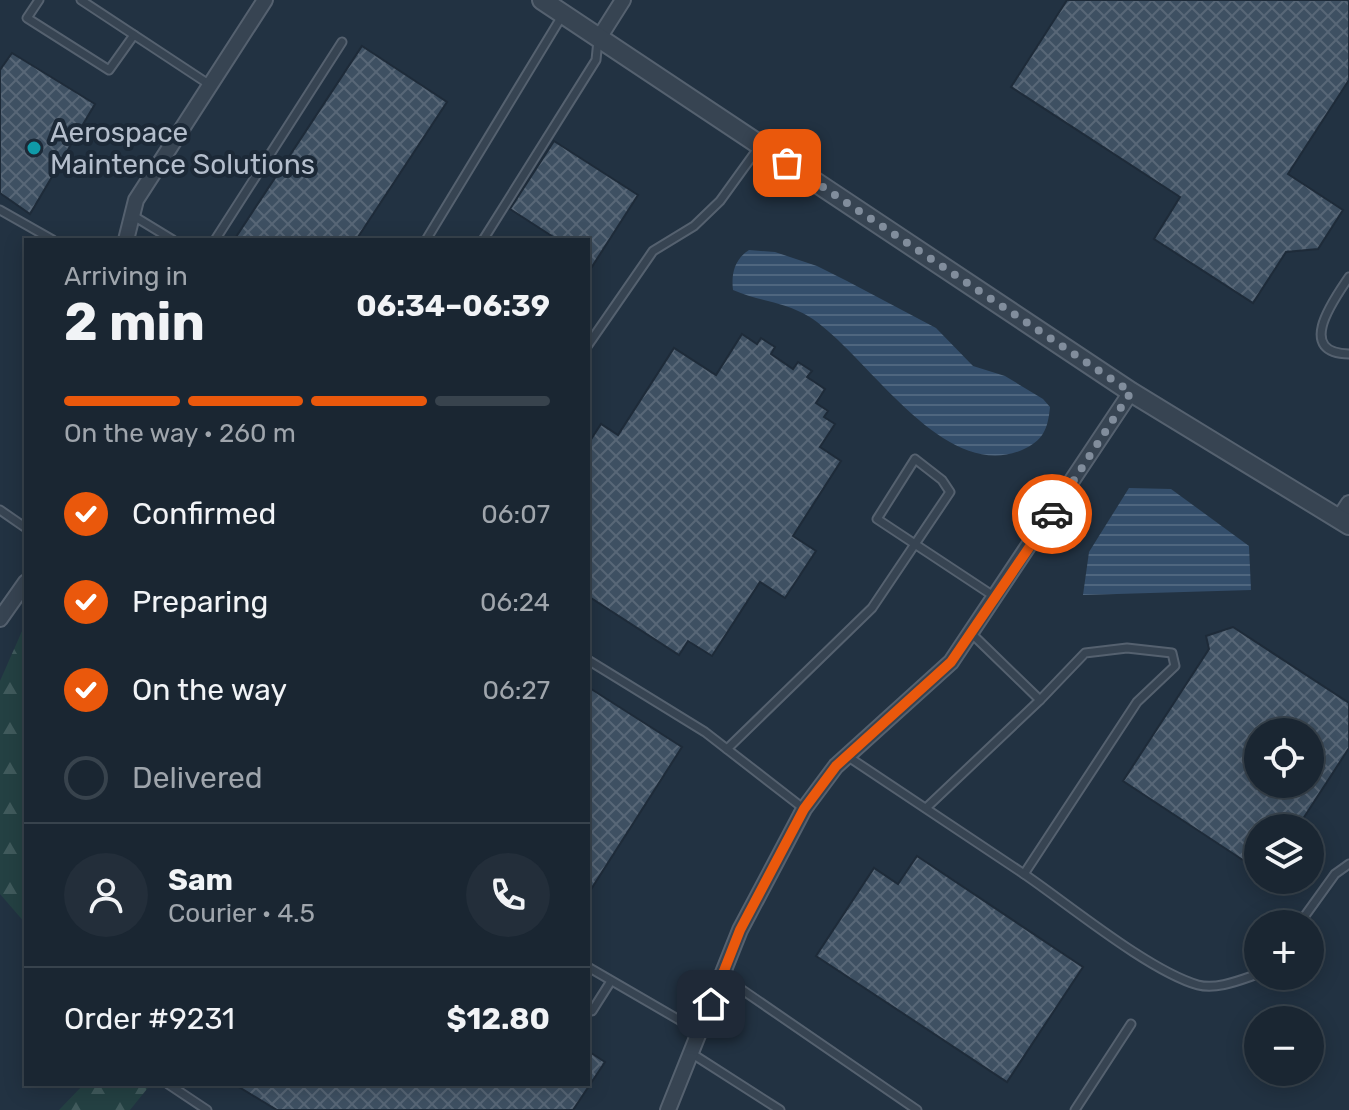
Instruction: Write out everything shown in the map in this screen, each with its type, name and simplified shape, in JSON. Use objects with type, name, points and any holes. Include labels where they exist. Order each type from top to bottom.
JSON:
[{"type":"street","points":[[126,238],[136,200],[265,0]]},
{"type":"street","points":[[542,0],[1131,392],[1346,515]]},
{"type":"street","points":[[599,38],[623,0]]},
{"type":"street","points":[[668,1110],[740,930],[804,809],[847,756],[951,662],[997,598],[1131,392]]},
{"type":"street","points":[[0,619],[24,585]]},
{"type":"lane","points":[[39,0],[27,18],[109,70],[134,35]]},
{"type":"lane","points":[[81,0],[210,85]]},
{"type":"lane","points":[[427,238],[563,14]]},
{"type":"lane","points":[[484,238],[594,63],[599,38]]},
{"type":"lane","points":[[216,238],[342,42]]},
{"type":"lane","points":[[590,342],[653,251],[694,226],[720,201],[760,145]]},
{"type":"lane","points":[[0,210],[49,238]]},
{"type":"lane","points":[[132,215],[170,238]]},
{"type":"lane","points":[[1349,277],[1321,321],[1321,335],[1336,353],[1349,354]]},
{"type":"lane","points":[[727,749],[872,608],[917,543],[950,492],[942,480],[915,459],[877,519],[917,543],[997,598]]},
{"type":"lane","points":[[0,510],[24,527]]},
{"type":"lane","points":[[972,634],[1040,700]]},
{"type":"lane","points":[[926,808],[1085,653],[1127,648],[1172,653],[1175,666],[1137,702],[1024,874]]},
{"type":"lane","points":[[590,661],[727,749],[804,809]]},
{"type":"lane","points":[[847,756],[1160,967],[1200,986],[1231,984],[1244,979]]},
{"type":"lane","points":[[1309,910],[1335,874],[1349,864]]},
{"type":"lane","points":[[590,968],[700,1032]]},
{"type":"lane","points":[[722,976],[917,1110]]},
{"type":"lane","points":[[590,1011],[611,981]]},
{"type":"lane","points":[[1075,1110],[1131,1024]]},
{"type":"lane","points":[[691,1053],[780,1110]]},
{"type":"lane","points":[[171,1086],[207,1110]]},
{"type":"green space","points":[[24,627],[24,922],[0,894],[0,681]]},
{"type":"green space","points":[[82,1086],[149,1086],[130,1110],[59,1110]]},
{"type":"water","points":[[749,250],[775,252],[817,266],[936,328],[973,366],[1005,376],[1043,399],[1050,407],[1043,433],[1035,443],[1022,450],[992,455],[962,448],[934,432],[808,316],[733,290],[735,267]]},
{"type":"water","points":[[1129,488],[1171,489],[1249,546],[1251,590],[1083,595],[1089,552]]},
{"type":"building","points":[[1067,0],[1349,0],[1349,80],[1288,174],[1343,210],[1318,249],[1286,252],[1253,303],[1154,239],[1180,197],[1011,87]]},
{"type":"building","points":[[362,46],[447,102],[357,238],[235,238]]},
{"type":"building","name":"Aerospace Maintence Solutions","points":[[12,53],[95,104],[30,214],[0,193],[0,70]]},
{"type":"building","points":[[554,141],[638,195],[590,270],[590,238],[555,238],[510,209]]},
{"type":"building","points":[[742,334],[757,344],[761,338],[775,347],[771,354],[793,369],[798,362],[812,371],[807,377],[825,389],[816,403],[828,411],[824,417],[835,424],[820,447],[841,461],[793,536],[816,551],[785,598],[760,582],[712,656],[688,641],[679,655],[590,597],[590,441],[601,424],[618,435],[674,348],[716,375]]},
{"type":"building","points":[[1233,627],[1349,703],[1349,748],[1324,786],[1324,718],[1244,718],[1244,798],[1316,798],[1306,814],[1244,814],[1244,861],[1123,781],[1209,649],[1206,636]]},
{"type":"building","points":[[590,688],[682,747],[590,891]]},
{"type":"building","points":[[917,856],[1083,967],[1007,1082],[816,956],[874,868],[898,884]]},
{"type":"building","points":[[590,1052],[605,1062],[590,1084]]},
{"type":"building","points":[[237,1086],[589,1086],[573,1110],[277,1110]]},
{"type":"way so far","points":[[787,163],[1131,392],[1052,514]]},
{"type":"place","name":"Aerospace Maintence Solutions","points":[[34,148]]},
{"type":"route","points":[[711,1004],[740,930],[804,809],[836,766],[951,662],[1052,514]]}]
